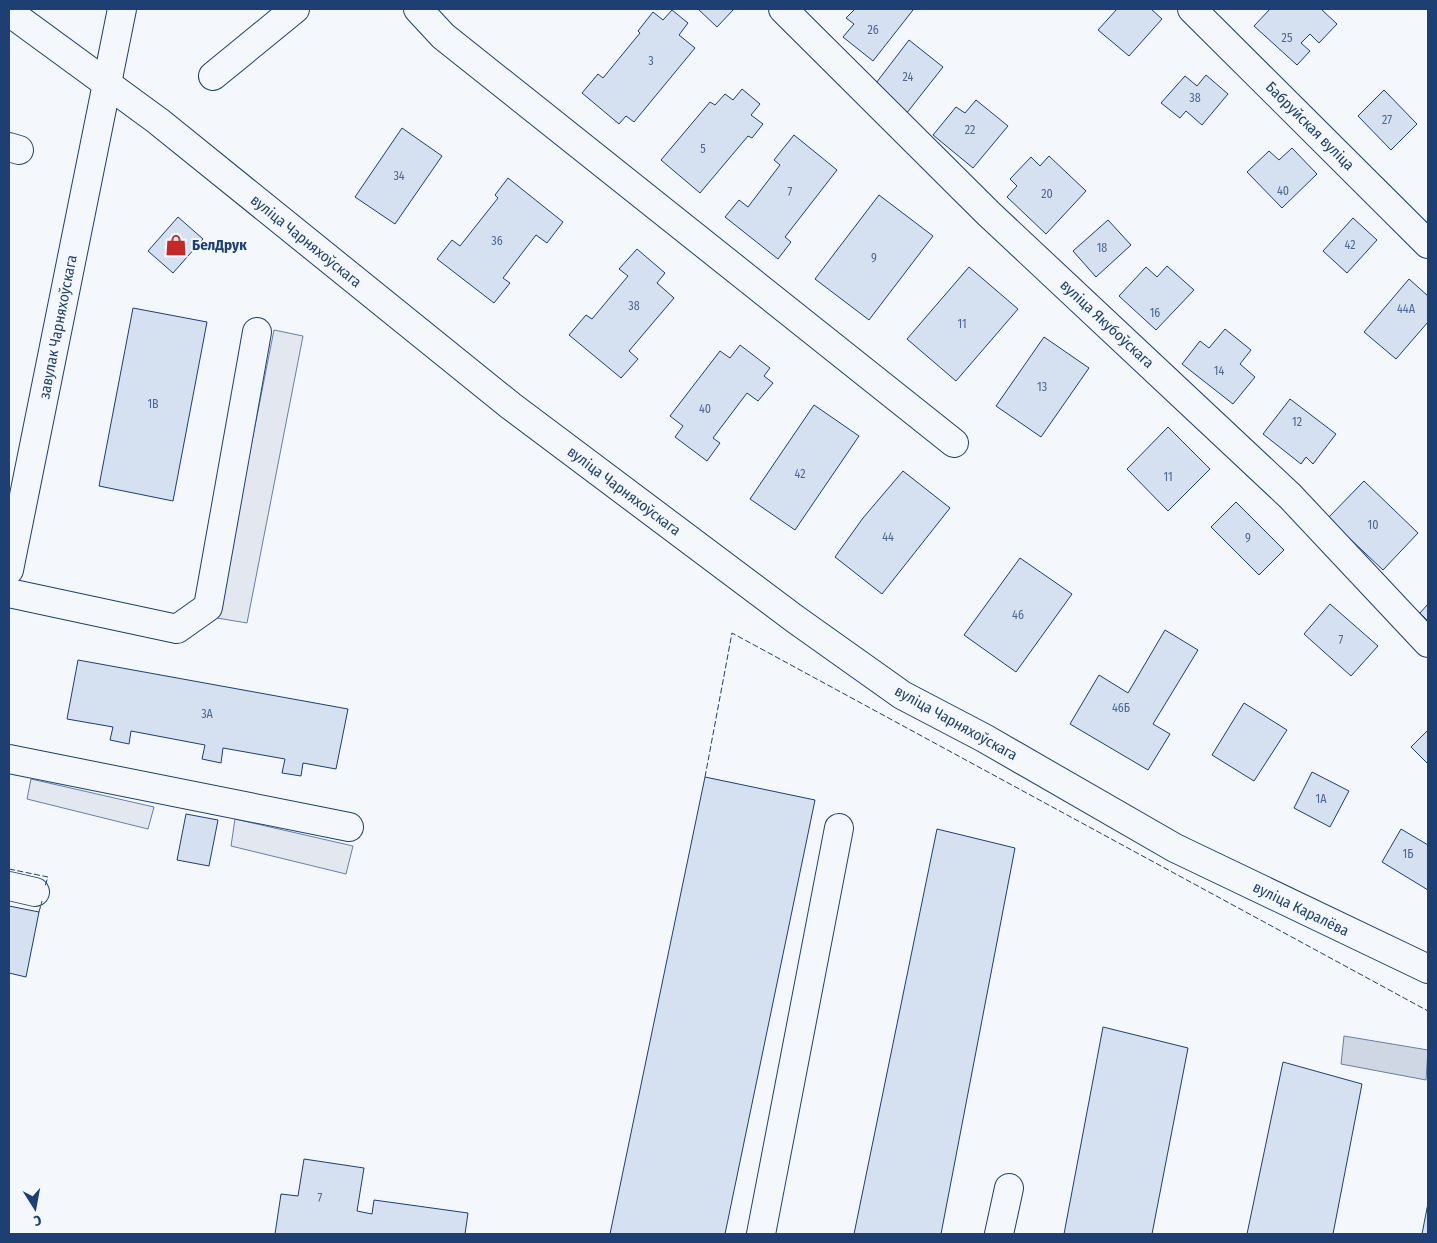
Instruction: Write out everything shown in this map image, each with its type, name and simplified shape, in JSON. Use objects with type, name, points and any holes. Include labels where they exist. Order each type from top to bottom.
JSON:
[{"type":"street","points":[[109,84],[122,9]]},
{"type":"street","points":[[213,76],[296,9]]},
{"type":"street","points":[[418,9],[443,36],[954,443]]},
{"type":"street","name":"вуліца Якубоўскага","points":[[782,9],[988,213],[1290,496],[1428,643]]},
{"type":"street","name":"Бабруйская вуліца","points":[[1192,9],[1428,244]]},
{"type":"street","name":"вуліца Чарняхоўскага","points":[[9,12],[158,121],[511,406],[795,619],[902,695],[984,738],[1174,848]]},
{"type":"street","name":"завулак Чарняхоўскага","points":[[9,570],[109,84]]},
{"type":"street","points":[[9,593],[177,629],[208,607],[257,332]]},
{"type":"street","points":[[9,759],[349,827]]},
{"type":"street","points":[[760,1234],[839,828]]},
{"type":"street","name":"вуліца Каралёва","points":[[1174,848],[1428,969]]},
{"type":"street","points":[[9,886],[35,892]]},
{"type":"street","points":[[999,1234],[1009,1188]]},
{"type":"shaded area","points":[[274,330],[303,336],[247,623],[217,618]]},
{"type":"shaded area","points":[[31,779],[154,807],[148,829],[27,799]]},
{"type":"shaded area","points":[[235,819],[353,846],[346,874],[231,846]]},
{"type":"shaded area","points":[[1344,1036],[1428,1050],[1426,1080],[1341,1064]]},
{"type":"building","points":[[698,9],[734,9],[717,27]]},
{"type":"building","points":[[855,9],[913,10],[873,61],[843,37],[854,24],[846,18]]},
{"type":"building","points":[[1117,9],[1151,9],[1162,19],[1129,56],[1098,30]]},
{"type":"building","points":[[1270,9],[1321,9],[1337,24],[1319,43],[1310,34],[1301,43],[1310,51],[1297,65],[1254,26]]},
{"type":"building","points":[[672,10],[688,23],[679,35],[695,48],[634,122],[626,116],[619,124],[582,93],[598,74],[603,78],[640,33],[638,31],[653,12],[663,20]]},
{"type":"building","points":[[909,40],[943,67],[906,114],[873,87]]},
{"type":"building","points":[[1206,75],[1228,94],[1202,125],[1186,111],[1180,118],[1161,103],[1185,76],[1197,86]]},
{"type":"building","points":[[742,89],[760,104],[751,115],[763,124],[752,138],[748,136],[700,193],[661,160],[710,102],[715,105],[725,94],[733,100]]},
{"type":"building","points":[[1384,90],[1417,124],[1391,150],[1358,116]]},
{"type":"building","points":[[976,100],[1008,126],[973,168],[933,135],[956,107],[965,113]]},
{"type":"building","points":[[402,128],[442,156],[395,224],[355,197]]},
{"type":"building","points":[[794,135],[837,170],[785,237],[791,242],[778,259],[725,217],[739,200],[748,207],[780,165],[774,160]]},
{"type":"building","points":[[1292,148],[1317,174],[1282,208],[1247,172],[1269,151],[1279,160]]},
{"type":"building","points":[[1049,156],[1086,191],[1046,234],[1007,197],[1017,186],[1010,179],[1031,157],[1040,166]]},
{"type":"building","points":[[508,178],[563,222],[547,243],[536,235],[503,278],[510,283],[494,303],[437,259],[452,240],[460,246],[498,198],[495,195]]},
{"type":"building","points":[[879,195],[933,236],[869,320],[815,279]]},
{"type":"building","name":"БелДрук","points":[[178,217],[203,239],[173,273],[148,251]]},
{"type":"building","points":[[1353,218],[1377,240],[1347,273],[1323,251]]},
{"type":"building","points":[[1108,220],[1131,245],[1096,277],[1073,251]]},
{"type":"building","points":[[637,249],[665,273],[657,283],[674,298],[629,351],[638,359],[621,378],[569,335],[586,315],[592,319],[628,276],[619,269]]},
{"type":"building","points":[[1167,266],[1194,290],[1156,330],[1119,296],[1146,267],[1157,277]]},
{"type":"building","points":[[969,267],[1018,309],[956,381],[907,339]]},
{"type":"building","points":[[1409,279],[1428,296],[1428,322],[1396,359],[1364,332]]},
{"type":"building","points":[[133,308],[207,322],[173,501],[99,486]]},
{"type":"building","points":[[1225,329],[1251,350],[1240,364],[1255,377],[1233,404],[1182,364],[1200,341],[1209,348]]},
{"type":"building","points":[[1044,337],[1089,368],[1041,437],[996,406]]},
{"type":"building","points":[[740,345],[770,368],[764,376],[773,383],[758,401],[747,393],[713,438],[720,443],[707,461],[675,437],[683,426],[670,416],[720,351],[730,358]]},
{"type":"building","points":[[1290,399],[1336,434],[1313,464],[1306,457],[1301,464],[1263,434]]},
{"type":"building","points":[[814,405],[859,436],[795,530],[750,499]]},
{"type":"building","points":[[1168,427],[1210,469],[1168,511],[1127,469]]},
{"type":"building","points":[[903,471],[950,508],[882,594],[835,557],[863,518]]},
{"type":"building","points":[[1364,481],[1418,533],[1383,570],[1328,518]]},
{"type":"building","points":[[1236,502],[1284,550],[1259,575],[1211,527]]},
{"type":"building","points":[[1020,558],[1072,594],[1016,672],[964,635]]},
{"type":"building","points":[[1330,604],[1378,646],[1351,676],[1304,634]]},
{"type":"building","points":[[1428,604],[1428,621],[1420,613]]},
{"type":"building","points":[[1165,630],[1198,650],[1153,724],[1170,734],[1148,770],[1070,724],[1099,675],[1128,693]]},
{"type":"building","points":[[78,660],[348,709],[336,769],[303,763],[301,776],[282,773],[285,759],[223,748],[221,763],[202,759],[205,745],[131,731],[129,744],[110,740],[113,727],[67,719]]},
{"type":"building","points":[[1244,703],[1287,730],[1254,781],[1212,755]]},
{"type":"building","points":[[1428,730],[1428,764],[1411,747]]},
{"type":"building","points":[[1312,772],[1349,791],[1330,827],[1294,808]]},
{"type":"building","points":[[705,777],[815,800],[725,1234],[610,1234]]},
{"type":"building","points":[[186,814],[218,820],[209,866],[177,860]]},
{"type":"building","points":[[937,829],[1015,848],[941,1234],[854,1234]]},
{"type":"building","points":[[1401,829],[1428,845],[1428,890],[1382,862]]},
{"type":"building","points":[[9,906],[39,912],[26,977],[9,973]]},
{"type":"building","points":[[1103,1027],[1188,1048],[1152,1234],[1064,1234]]},
{"type":"building","points":[[1283,1062],[1362,1084],[1333,1234],[1247,1234]]},
{"type":"building","points":[[304,1159],[364,1168],[357,1211],[372,1214],[374,1200],[468,1213],[465,1234],[275,1234],[281,1194],[298,1196]]},
{"type":"building","points":[[1428,1203],[1428,1234],[1422,1234]]},
{"type":"fence","points":[[705,777],[732,633],[1428,1011]]},
{"type":"fence","points":[[9,869],[48,877],[45,886]]},
{"type":"fence","points":[[39,912],[42,901]]},
{"type":"place","name":"БелДрук","points":[[176,245]]}]
